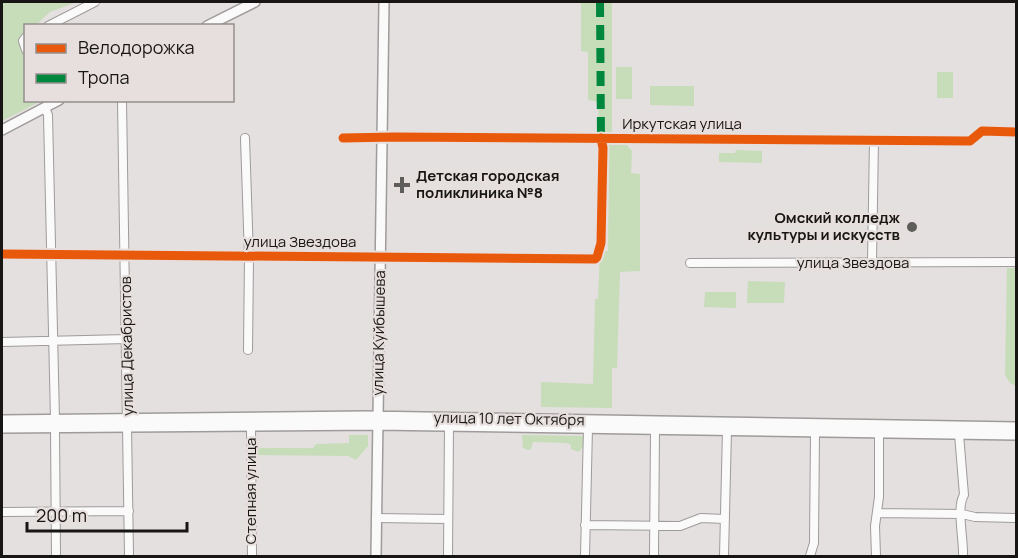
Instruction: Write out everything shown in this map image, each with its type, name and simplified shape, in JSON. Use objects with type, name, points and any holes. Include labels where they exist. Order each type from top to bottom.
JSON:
[{"type":"main road","name":"улица Куйбышева","points":[[376,556],[384,2]]},
{"type":"main road","points":[[211,24],[249,3]]},
{"type":"main road","points":[[2,130],[56,102]]},
{"type":"main road","name":"улица 10 лет Октября","points":[[2,420],[55,423],[378,421],[1017,427]]},
{"type":"main road","name":"улица 10 лет Октября","points":[[128,422],[251,425],[378,421],[449,426],[1017,435]]},
{"type":"main road","name":"улица 10 лет Октября","points":[[2,428],[55,423]]},
{"type":"street","points":[[52,24],[95,2]]},
{"type":"street","name":"улица Декабристов","points":[[122,102],[129,556]]},
{"type":"street","points":[[45,108],[48,114],[56,556]]},
{"type":"street","name":"Иркутская улица","points":[[343,138],[394,136],[601,141],[970,141],[982,131],[1017,132]]},
{"type":"street","points":[[245,138],[249,257],[248,350]]},
{"type":"street","points":[[872,263],[874,140]]},
{"type":"street","name":"улица Звездова","points":[[2,254],[590,259],[598,253],[601,243],[603,148],[601,141]]},
{"type":"street","name":"улица Звездова","points":[[690,263],[1017,262]]},
{"type":"street","points":[[2,342],[127,339]]},
{"type":"street","name":"Степная улица","points":[[251,425],[252,556]]},
{"type":"street","points":[[448,556],[449,426]]},
{"type":"street","points":[[585,556],[588,428]]},
{"type":"street","points":[[654,556],[656,429]]},
{"type":"street","points":[[724,556],[727,430]]},
{"type":"street","points":[[810,556],[814,543],[815,432]]},
{"type":"street","points":[[876,556],[879,433]]},
{"type":"street","points":[[959,434],[964,495],[961,500],[960,531],[963,556]]},
{"type":"street","points":[[2,512],[129,511]]},
{"type":"street","points":[[877,513],[962,514],[975,517],[1017,518]]},
{"type":"street","points":[[376,518],[448,519]]},
{"type":"street","points":[[585,525],[680,526],[701,518],[725,519]]},
{"type":"green space","points":[[2,2],[77,2],[50,12],[37,24],[24,24],[24,37],[21,44],[24,54],[24,102],[39,102],[2,121]]},
{"type":"green space","points":[[581,2],[612,2],[612,136],[599,136],[598,104],[588,100],[588,52],[581,51]]},
{"type":"green space","points":[[616,67],[632,67],[632,99],[616,99]]},
{"type":"green space","points":[[937,72],[953,72],[953,98],[937,98]]},
{"type":"green space","points":[[650,86],[694,86],[694,106],[650,105]]},
{"type":"green space","points":[[609,144],[626,144],[632,151],[631,173],[640,174],[640,271],[620,272],[617,368],[612,368],[612,408],[541,407],[541,382],[593,384],[595,299],[598,299],[600,251],[608,251]]},
{"type":"green space","points":[[736,150],[762,151],[762,163],[719,162],[719,153],[735,153]]},
{"type":"green space","points":[[1007,268],[1016,268],[1016,386],[1010,383],[1005,375]]},
{"type":"green space","points":[[748,281],[785,282],[784,303],[747,303]]},
{"type":"green space","points":[[705,292],[736,292],[736,308],[704,307]]},
{"type":"green space","points":[[349,435],[368,435],[368,446],[356,460],[348,456],[252,455],[256,448],[313,448],[316,444],[349,443]]},
{"type":"green space","points":[[522,435],[584,436],[584,445],[579,452],[571,449],[571,445],[566,443],[533,442],[531,449],[528,450],[523,448]]},
{"type":"marked path","points":[[600,2],[601,138]]},
{"type":"cycle path","points":[[343,138],[970,141],[982,131],[1016,132]]},
{"type":"cycle path","points":[[2,254],[595,259],[601,243],[603,148],[601,138]]},
{"type":"place","name":"Детская городская поликлиника №8","points":[[402,185]]},
{"type":"place","name":"Омский колледж культуры и искусств","points":[[912,227]]}]
